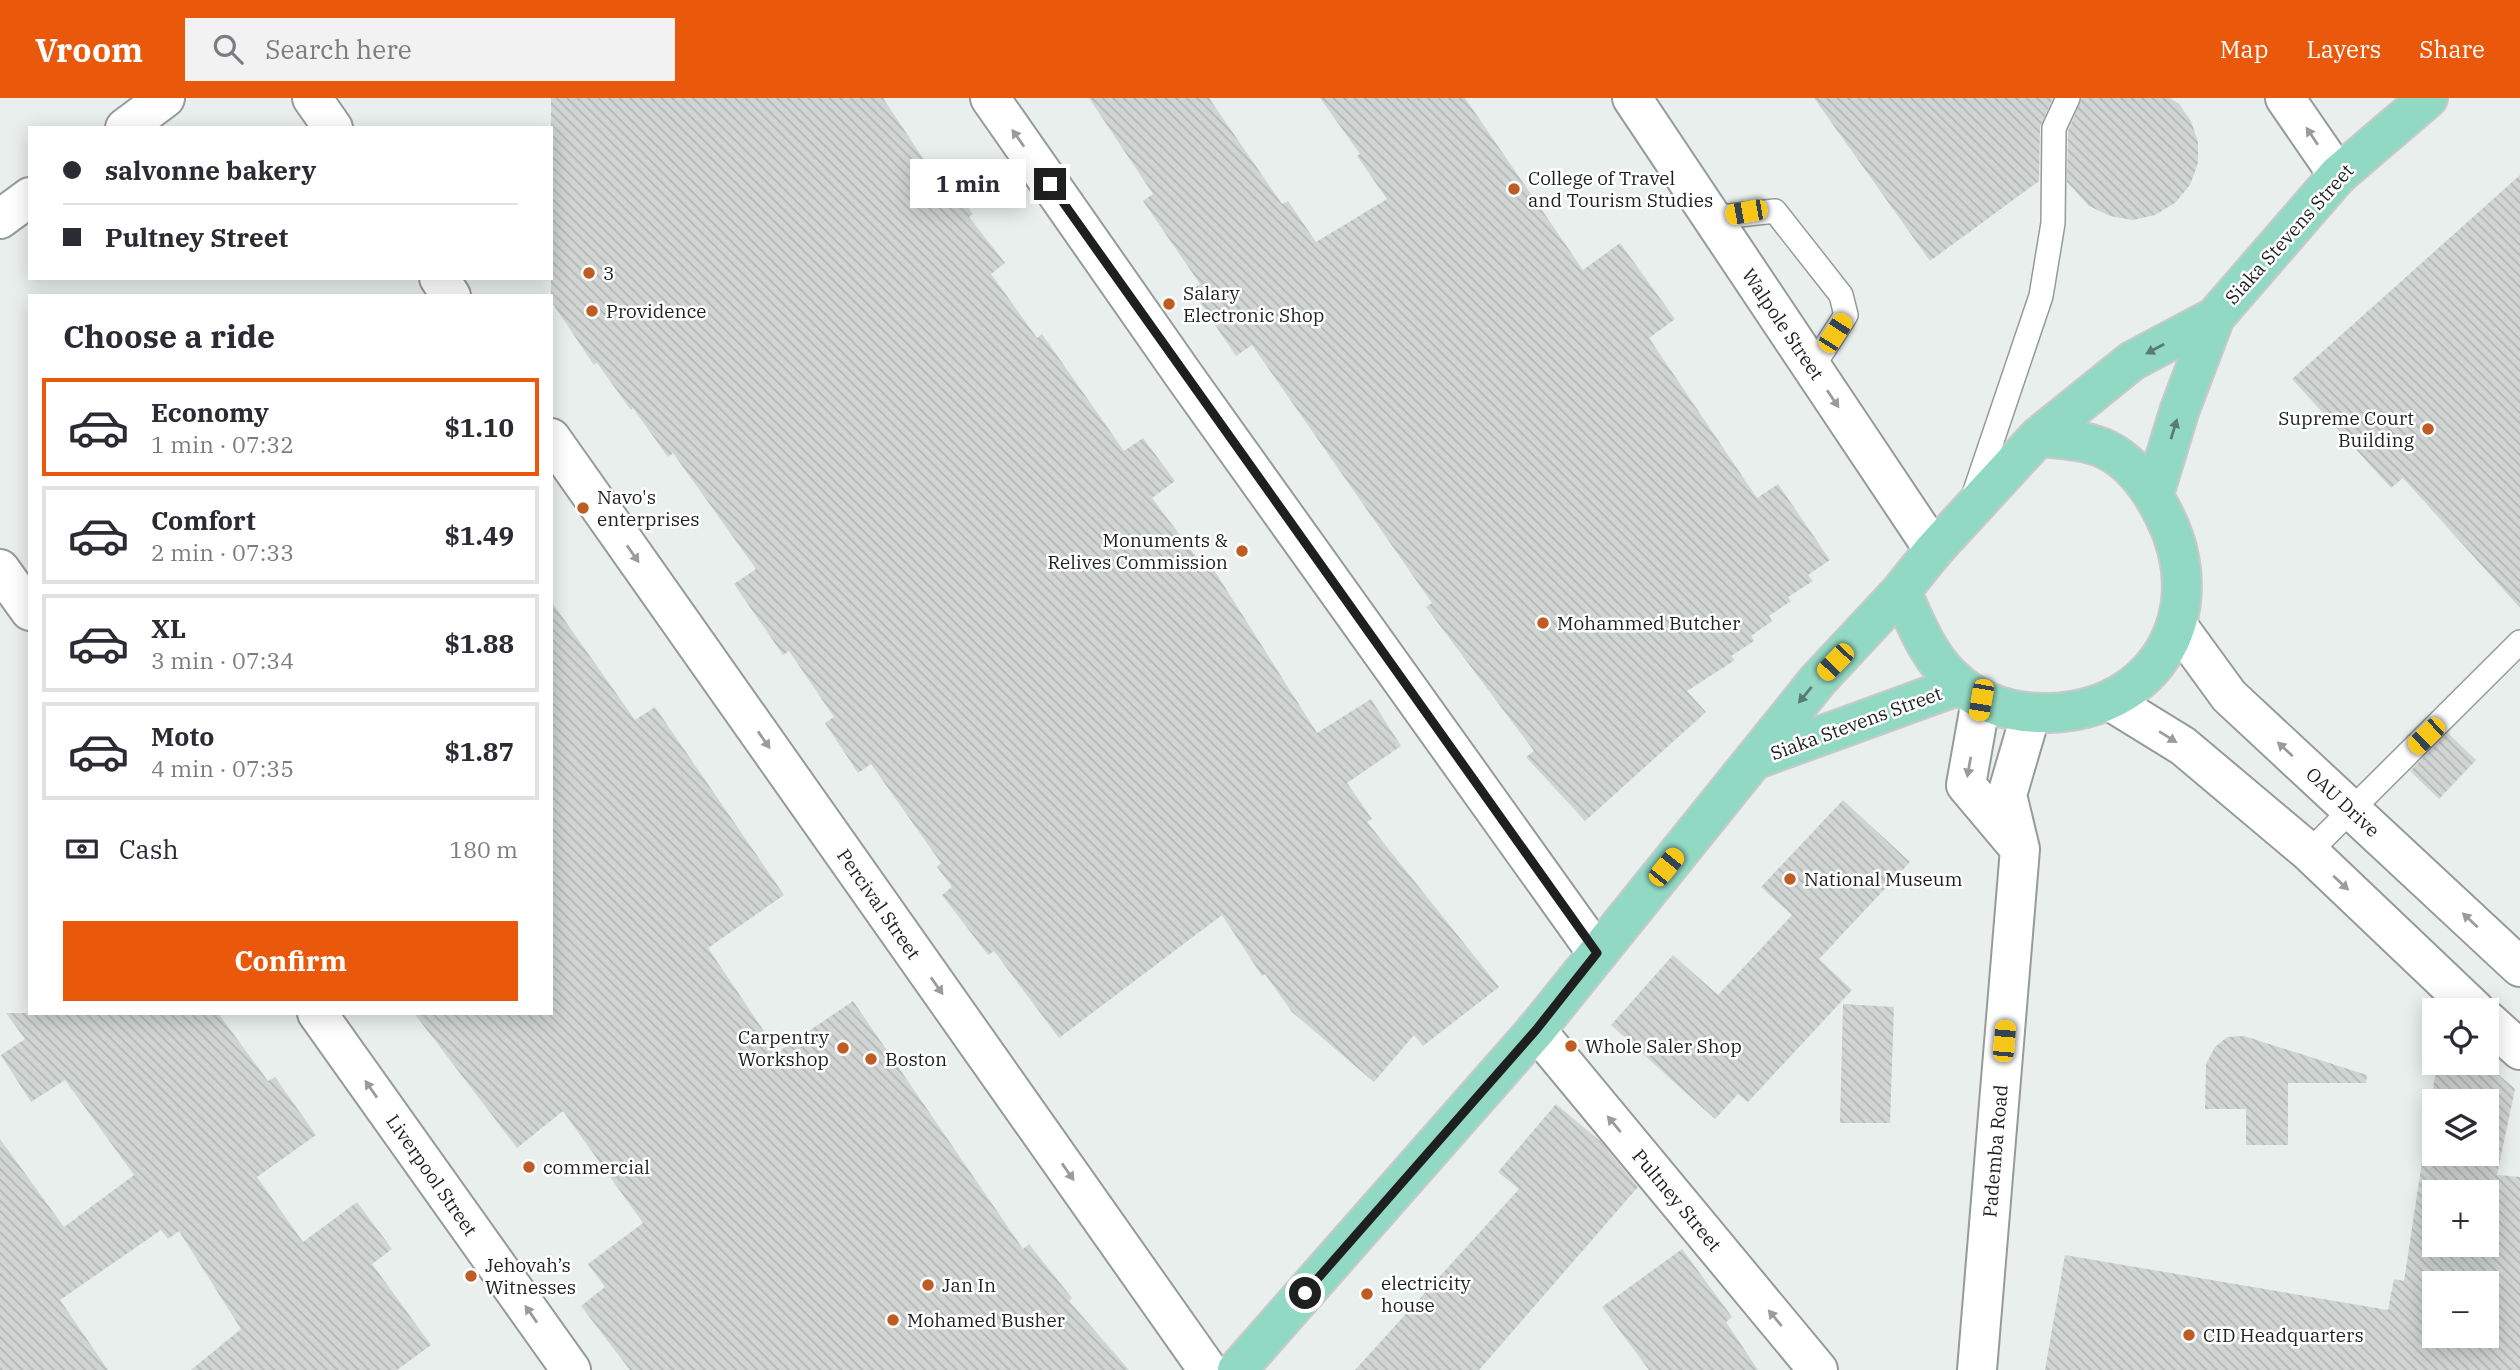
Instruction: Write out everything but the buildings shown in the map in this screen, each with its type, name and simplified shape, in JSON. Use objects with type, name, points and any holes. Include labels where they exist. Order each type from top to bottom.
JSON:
[{"type":"main road","name":"Siaka Stevens Street","points":[[2154,494],[2180,409],[2215,317],[2338,175],[2428,98]]},
{"type":"main road","name":"Siaka Stevens Street","points":[[1237,1370],[1536,1030],[1818,680],[2038,437],[2132,361],[2215,317]]},
{"type":"main road","points":[[1901,591],[1932,654],[1971,692],[2012,712],[2070,713],[2109,701],[2139,682],[2162,657],[2178,626],[2185,579],[2176,539],[2154,494],[2130,465],[2092,444],[2038,437]]},
{"type":"main road","name":"Siaka Stevens Street","points":[[1752,760],[1971,692]]},
{"type":"street","points":[[127,126],[165,98]]},
{"type":"street","points":[[312,98],[332,126]]},
{"type":"street","points":[[990,98],[1185,377],[1597,953]]},
{"type":"street","name":"Walpole Street","points":[[1632,98],[1934,550]]},
{"type":"street","points":[[2285,98],[2338,175]]},
{"type":"street","points":[[0,219],[28,198]]},
{"type":"street","name":"Percival Street","points":[[553,441],[1208,1370]]},
{"type":"street","points":[[0,569],[28,608]]},
{"type":"street","name":"OAU Drive","points":[[2178,626],[2230,696],[2520,967]]},
{"type":"street","points":[[1971,692],[1966,785],[2020,849]]},
{"type":"street","points":[[2109,701],[2183,746],[2309,852],[2462,998]]},
{"type":"street","name":"Pademba Road","points":[[1977,1370],[2020,849],[2007,795],[2031,713]]},
{"type":"street","name":"Liverpool Street","points":[[318,1015],[571,1370]]},
{"type":"street","name":"Pultney Street","points":[[1536,1030],[1818,1370]]},
{"type":"street","points":[[2499,1031],[2520,1050]]},
{"type":"lane","points":[[1968,513],[2041,296],[2053,223],[2054,128],[2068,98]]},
{"type":"lane","points":[[1712,218],[1776,211],[1841,295],[1846,315],[1812,368]]},
{"type":"lane","points":[[2309,852],[2520,642]]},
{"type":"place","name":"College of Travel and Tourism Studies","points":[[1514,189]]},
{"type":"place","name":"3","points":[[589,273]]},
{"type":"place","name":"Salary Electronic Shop","points":[[1169,304]]},
{"type":"place","name":"Providence","points":[[592,311]]},
{"type":"place","name":"Supreme Court Building","points":[[2428,429]]},
{"type":"place","name":"Navo's enterprises","points":[[583,508]]},
{"type":"place","name":"Monuments & Relives Commission","points":[[1242,551]]},
{"type":"place","name":"Mohammed Butcher","points":[[1543,623]]},
{"type":"place","name":"National Museum","points":[[1790,879]]},
{"type":"place","name":"Whole Saler Shop","points":[[1571,1046]]},
{"type":"place","name":"Carpentry Workshop","points":[[843,1048]]},
{"type":"place","name":"Boston","points":[[871,1059]]},
{"type":"place","name":"commercial","points":[[529,1167]]},
{"type":"place","name":"Jehovah’s Witnesses","points":[[471,1276]]},
{"type":"place","name":"Jan In","points":[[928,1285]]},
{"type":"place","name":"electricity house","points":[[1367,1294]]},
{"type":"place","name":"Mohamed Busher","points":[[893,1320]]},
{"type":"place","name":"CID Headquarters","points":[[2189,1335]]},
{"type":"route","points":[[1050,184],[1597,953],[1536,1030],[1305,1293]]}]
